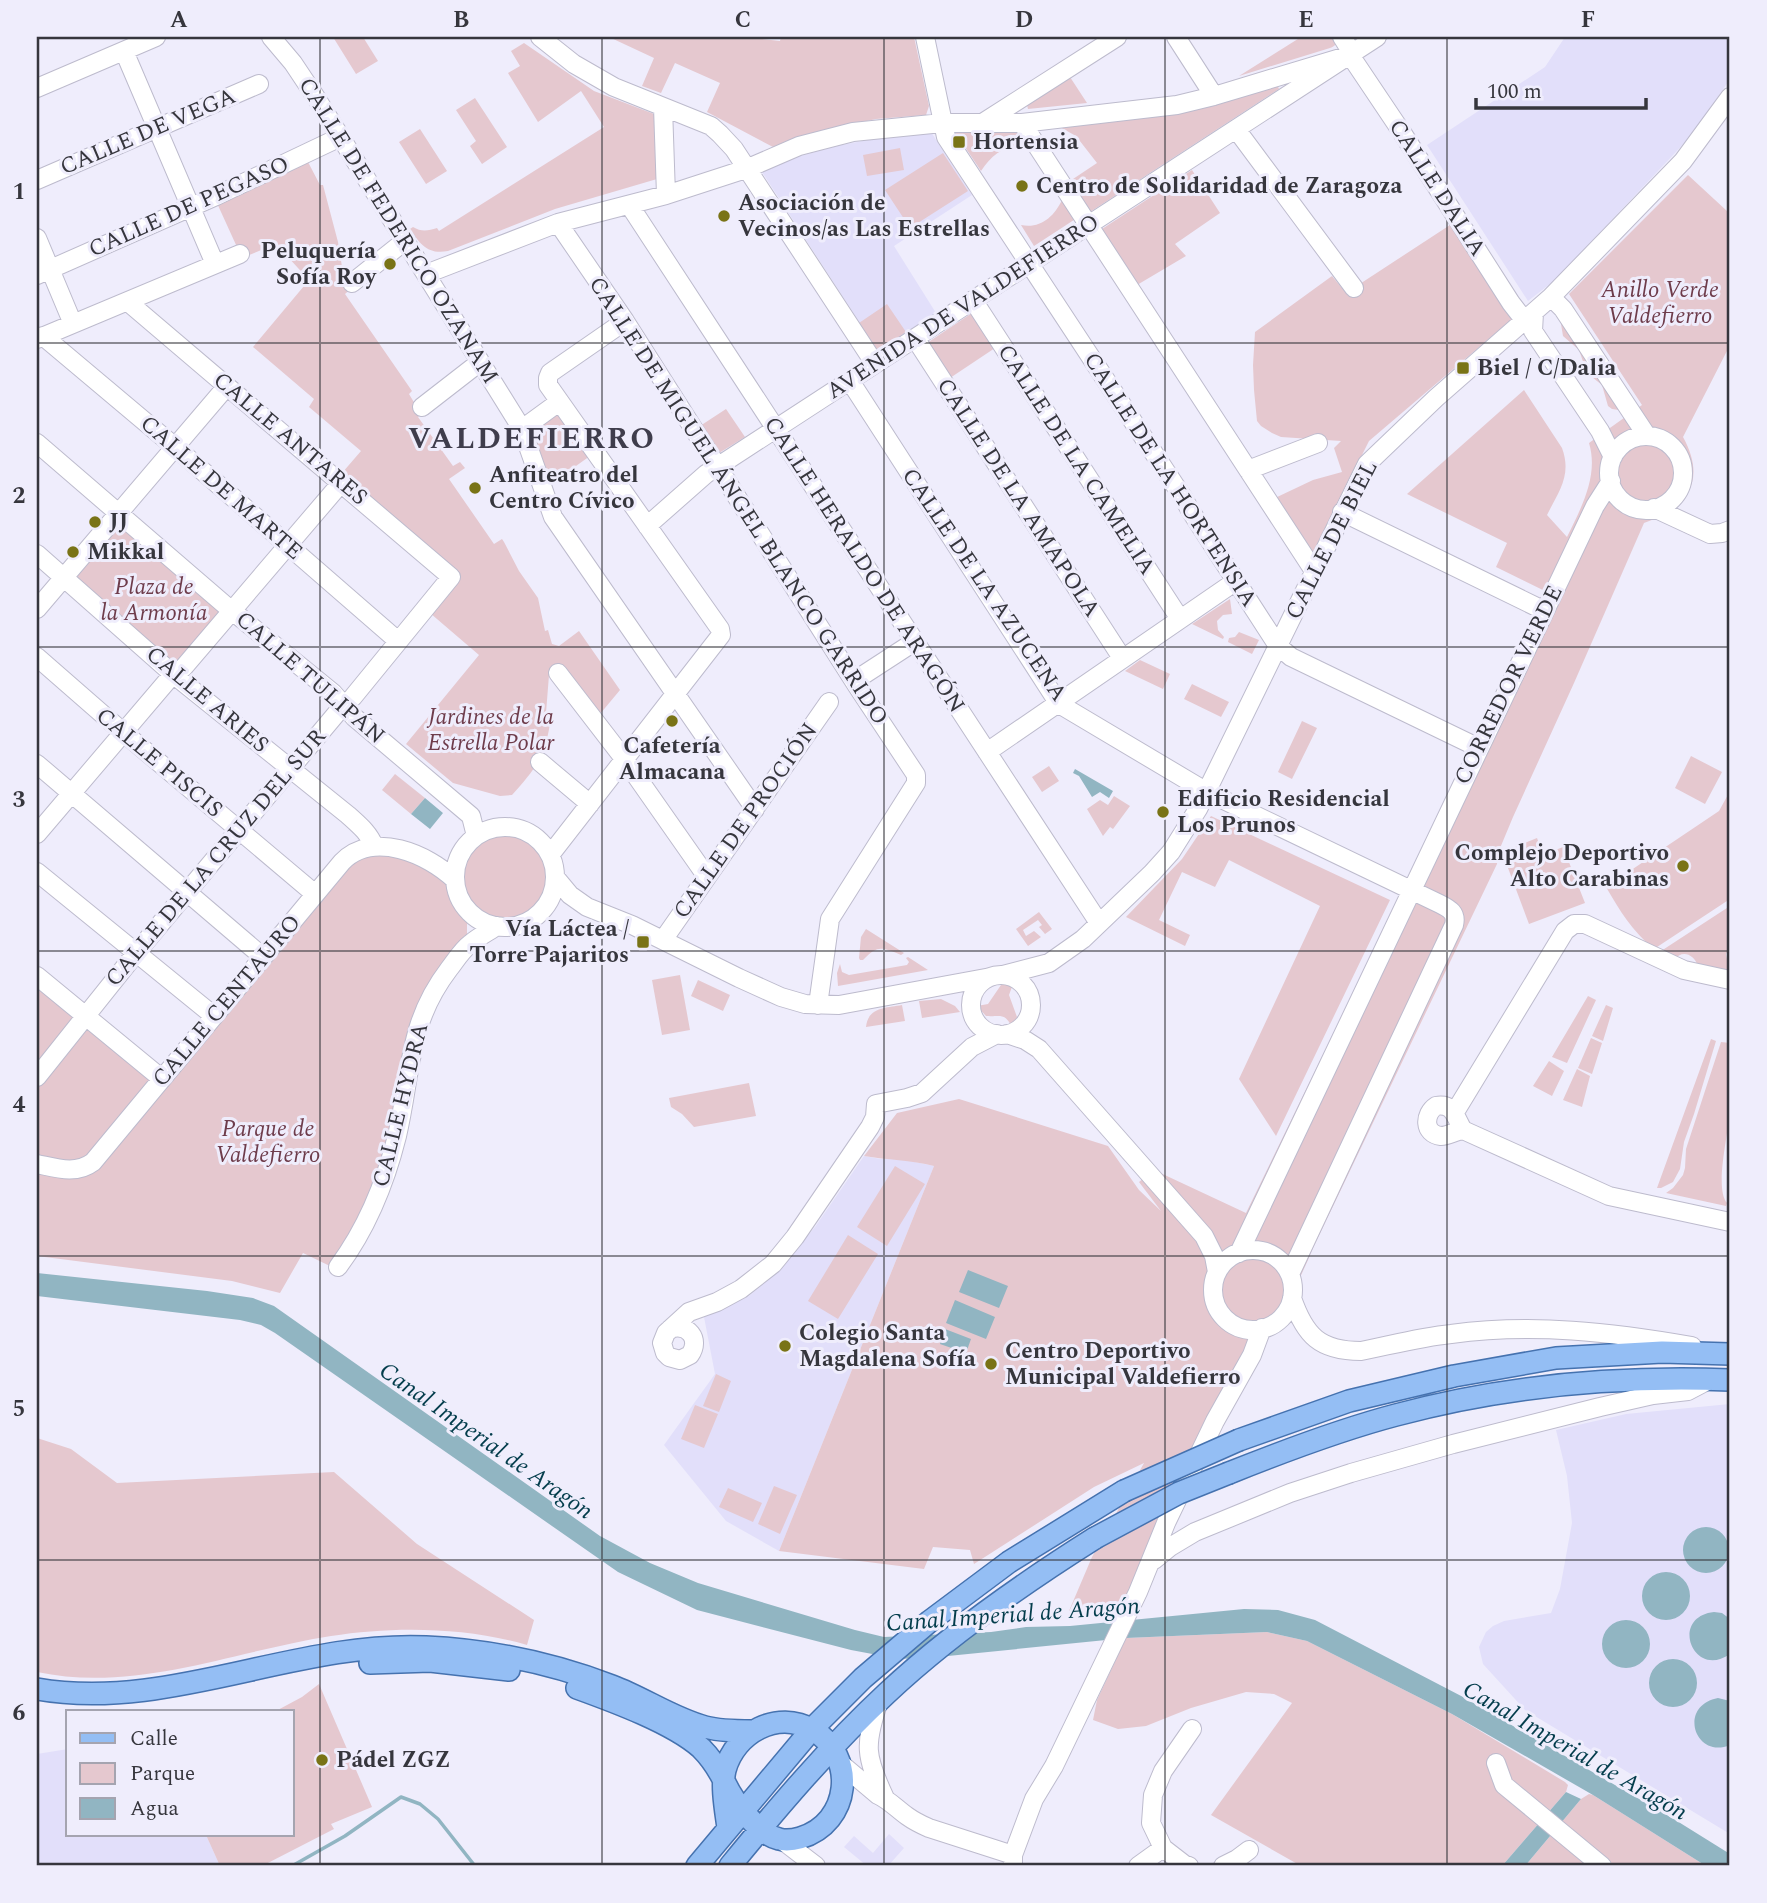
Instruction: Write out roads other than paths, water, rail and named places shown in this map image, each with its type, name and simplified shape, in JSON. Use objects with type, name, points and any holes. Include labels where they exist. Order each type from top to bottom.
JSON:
[{"type":"main road","points":[[697,1866],[812,1729],[863,1678],[968,1592],[1034,1545],[1124,1491],[1239,1440],[1349,1401],[1467,1373],[1556,1358],[1662,1352],[1730,1353]]},
{"type":"main road","points":[[730,1866],[761,1828],[837,1755],[884,1696],[955,1635],[1003,1599],[1095,1538],[1179,1493],[1337,1432],[1399,1414],[1457,1402],[1518,1391],[1623,1380],[1730,1380]]},
{"type":"main road","points":[[37,1689],[79,1694],[126,1693],[342,1652],[397,1646],[452,1648],[513,1656],[561,1669],[614,1686],[702,1726],[752,1731],[775,1723],[797,1723],[812,1729],[837,1755],[843,1775],[842,1792],[836,1807],[821,1828],[807,1836],[782,1840],[772,1836],[742,1811],[710,1758],[682,1734],[597,1695],[550,1680],[494,1667],[397,1661],[344,1666],[135,1706],[80,1708],[37,1704]]},
{"type":"main road","points":[[727,1828],[724,1781],[728,1761],[736,1746],[752,1731]]},
{"type":"street","points":[[37,88],[156,37]]},
{"type":"street","name":"CALLE DE FEDERICO OZANAM","points":[[271,37],[293,63],[522,429],[553,517],[755,809]]},
{"type":"street","points":[[540,37],[593,76],[711,127],[729,143],[875,364]]},
{"type":"street","name":"CALLE DE LA HORTENSIA","points":[[925,37],[946,137],[1278,646],[1291,657],[1479,748]]},
{"type":"street","points":[[983,123],[1117,37]]},
{"type":"street","points":[[1176,37],[1214,96]]},
{"type":"street","name":"CALLE DALIA","points":[[1342,37],[1511,303],[1600,431],[1613,457]]},
{"type":"street","name":"AVENIDA DE VALDEFIERRO","points":[[647,526],[717,467],[1377,37]]},
{"type":"street","points":[[124,51],[215,264]]},
{"type":"street","points":[[426,274],[558,223],[666,195],[746,169],[799,146],[853,132],[942,123],[1023,122],[1177,105],[1351,54]]},
{"type":"street","points":[[1280,75],[1288,79],[1291,85],[1285,97]]},
{"type":"street","name":"CALLE DE VEGA","points":[[37,180],[259,84]]},
{"type":"street","name":"CALLE DE BIEL","points":[[587,907],[632,925],[781,997],[818,1005],[839,1005],[997,976],[1049,963],[1083,939],[1152,873],[1171,852],[1186,829],[1207,792],[1342,512],[1372,458],[1527,324],[1683,161],[1730,97]]},
{"type":"street","points":[[663,107],[666,195]]},
{"type":"street","points":[[1023,122],[1314,571]]},
{"type":"street","points":[[1236,129],[1354,288]]},
{"type":"street","name":"CALLE DE PEGASO","points":[[44,272],[301,156],[339,135]]},
{"type":"street","name":"CALLE HERALDO DE ARAGÓN","points":[[630,206],[1099,923]]},
{"type":"street","name":"CALLE DE MIGUEL ÁNGEL BLANCO GARRIDO","points":[[558,223],[625,321],[917,778],[830,919],[818,1005]]},
{"type":"street","points":[[37,238],[44,272],[73,324]]},
{"type":"street","points":[[352,283],[406,240]]},
{"type":"street","points":[[40,338],[240,254]]},
{"type":"street","points":[[1550,297],[1563,309],[1647,436]]},
{"type":"street","name":"CALLE DE LA CAMELIA","points":[[973,300],[1180,619]]},
{"type":"street","name":"CALLE ANTARES","points":[[128,302],[451,577]]},
{"type":"street","points":[[550,856],[720,638],[721,632],[548,385],[550,373],[625,321]]},
{"type":"street","name":"CALLE DE MARTE","points":[[40,338],[175,447],[398,641]]},
{"type":"street","name":"CALLE DE LA AMAPOLA","points":[[915,338],[1122,658]]},
{"type":"street","points":[[422,407],[480,362]]},
{"type":"street","name":"CALLE DE LA AZUCENA","points":[[850,381],[1059,704],[1207,792],[1412,890]]},
{"type":"street","points":[[37,609],[227,386]]},
{"type":"street","points":[[522,429],[559,402]]},
{"type":"street","points":[[1613,457],[1617,450],[1631,439],[1647,436],[1664,440],[1679,457],[1683,470],[1680,488],[1685,509],[1693,525]]},
{"type":"street","name":"CALLE TULIPÁN","points":[[37,443],[232,611],[333,693],[354,717],[471,816],[476,836]]},
{"type":"street","points":[[1248,470],[1318,443]]},
{"type":"street","name":"CORREDOR VERDE","points":[[1217,1272],[1237,1254],[1595,506],[1611,481],[1609,473],[1613,457]]},
{"type":"street","points":[[1611,481],[1618,495],[1639,509],[1654,508],[1666,503],[1680,488]]},
{"type":"street","points":[[37,834],[341,483]]},
{"type":"street","points":[[1654,508],[1714,534],[1730,530]]},
{"type":"street","points":[[1342,512],[1545,611]]},
{"type":"street","name":"CALLE ARIES","points":[[37,554],[174,675],[363,828],[374,846]]},
{"type":"street","name":"CALLE DE LA CRUZ DEL SUR","points":[[37,1077],[136,953],[290,768],[354,697],[451,577]]},
{"type":"street","points":[[988,752],[1236,581]]},
{"type":"street","points":[[854,681],[914,642]]},
{"type":"street","name":"CALLE PISCIS","points":[[37,657],[315,894]]},
{"type":"street","points":[[558,673],[625,760],[707,877]]},
{"type":"street","name":"CALLE DE PROCIÓN","points":[[663,940],[829,702]]},
{"type":"street","points":[[540,762],[590,804]]},
{"type":"street","points":[[37,764],[263,957]]},
{"type":"street","points":[[494,828],[522,830],[538,840],[550,856],[555,877],[551,895],[542,910],[526,922],[497,926],[488,923],[471,913],[460,898],[455,880],[457,865],[462,851],[476,836],[494,828]]},
{"type":"street","points":[[374,846],[397,849],[424,858],[441,867],[455,880]]},
{"type":"street","name":"CALLE CENTAURO","points":[[37,1164],[73,1170],[87,1167],[98,1157],[348,856],[374,846]]},
{"type":"street","points":[[424,858],[446,857],[462,851]]},
{"type":"street","points":[[37,872],[214,1016]]},
{"type":"street","points":[[555,877],[570,895],[587,907]]},
{"type":"street","points":[[1290,1274],[1454,925],[1455,918],[1451,910],[1412,890]]},
{"type":"street","points":[[542,910],[567,906],[587,907]]},
{"type":"street","points":[[468,945],[471,913]]},
{"type":"street","points":[[1455,1112],[1565,931],[1574,924],[1585,924],[1684,970],[1730,980]]},
{"type":"street","name":"CALLE HYDRA","points":[[338,1268],[363,1229],[378,1199],[387,1172],[422,1015],[441,981],[468,945],[497,926]]},
{"type":"street","name":"CALLE DE BIEL","points":[[1029,1007],[1035,985],[1049,963]]},
{"type":"street","points":[[37,976],[161,1078]]},
{"type":"street","points":[[972,1047],[974,1016],[971,1003],[975,990],[979,984],[997,976],[1017,981],[1027,992],[1040,1049]]},
{"type":"street","points":[[934,988],[952,993],[963,1001],[982,1028],[1025,1040],[1040,1049],[1204,1236],[1216,1245],[1237,1254],[1255,1250],[1279,1259],[1290,1274],[1293,1287],[1292,1298],[1282,1317],[1272,1325],[1254,1329],[1230,1322],[1222,1314],[1214,1294],[1217,1272],[1214,1256],[1204,1236]]},
{"type":"street","points":[[698,1308],[694,1322],[695,1345],[690,1355],[680,1360],[674,1359],[665,1353],[663,1337],[689,1312],[698,1308],[717,1302],[741,1289],[759,1276],[784,1251],[870,1127],[875,1117],[876,1104],[922,1093],[972,1047],[1018,1029],[1029,1007]]},
{"type":"street","points":[[1463,1130],[1455,1112],[1446,1106],[1436,1106],[1427,1118],[1432,1132],[1442,1136],[1463,1130],[1609,1196],[1730,1223]]},
{"type":"street","points":[[1292,1298],[1304,1328],[1312,1337],[1336,1349],[1349,1351],[1362,1351],[1451,1334],[1523,1328],[1618,1334],[1730,1353]]},
{"type":"street","points":[[670,1329],[686,1329],[693,1336]]},
{"type":"street","points":[[837,1755],[878,1795],[909,1818],[1015,1862],[1040,1788],[1054,1766],[1138,1592],[1215,1420],[1252,1355],[1254,1329]]},
{"type":"street","points":[[1151,1562],[1195,1532],[1290,1493],[1351,1473],[1600,1407],[1653,1395],[1688,1391],[1709,1380]]},
{"type":"street","points":[[884,1696],[871,1728],[869,1756],[885,1798]]},
{"type":"street","points":[[1189,1866],[1163,1848],[1151,1823],[1153,1795],[1163,1770],[1192,1729]]},
{"type":"street","points":[[1496,1763],[1504,1785],[1601,1866]]},
{"type":"street","points":[[782,1840],[816,1866]]},
{"type":"street","points":[[1138,1866],[1163,1848]]},
{"type":"street","points":[[1223,1866],[1249,1850]]},
{"type":"water","points":[[1075,769],[1113,791],[1109,798],[1100,792],[1092,797],[1079,776],[1073,773]]},
{"type":"water","points":[[425,798],[443,813],[430,829],[411,814]]},
{"type":"water","points":[[968,1270],[1008,1286],[999,1308],[959,1292]]},
{"type":"water","name":"Canal Imperial de Aragón","points":[[37,1273],[207,1291],[253,1298],[274,1306],[600,1536],[650,1563],[698,1583],[855,1630],[884,1637],[991,1632],[1244,1609],[1278,1610],[1315,1620],[1465,1698],[1677,1821],[1730,1854],[1730,1866],[1706,1866],[1593,1795],[1452,1714],[1307,1641],[1267,1632],[1126,1638],[899,1659],[851,1650],[697,1610],[618,1572],[261,1325],[240,1320],[37,1296]]},
{"type":"water","points":[[955,1300],[995,1317],[986,1339],[946,1323]]},
{"type":"water","points":[[945,1329],[971,1339],[966,1353],[940,1344]]},
{"type":"water","points":[[1706,1527],[1722,1534],[1729,1550],[1722,1566],[1706,1573],[1690,1566],[1683,1550],[1690,1534]]},
{"type":"water","points":[[1666,1572],[1683,1579],[1690,1596],[1683,1613],[1666,1620],[1649,1613],[1642,1596],[1649,1579]]},
{"type":"water","points":[[1722,1613],[1730,1619],[1730,1654],[1717,1660],[1706,1659],[1697,1653],[1691,1645],[1690,1634],[1692,1624],[1700,1616]]},
{"type":"water","points":[[1626,1620],[1635,1621],[1643,1627],[1649,1635],[1649,1653],[1643,1661],[1635,1667],[1626,1668],[1617,1667],[1609,1661],[1603,1653],[1602,1644],[1603,1635],[1609,1627],[1617,1621]]},
{"type":"water","points":[[1673,1659],[1690,1666],[1697,1683],[1690,1700],[1673,1707],[1656,1700],[1649,1683],[1656,1666]]},
{"type":"water","points":[[1718,1698],[1730,1701],[1730,1745],[1718,1748],[1700,1739],[1695,1730],[1695,1720],[1705,1703]]},
{"type":"water","points":[[1566,1792],[1581,1799],[1525,1866],[1502,1866]]},
{"type":"waterway","points":[[292,1866],[345,1836],[401,1797],[420,1804],[438,1819],[475,1866]]},
{"type":"place","name":"Hortensia","points":[[959,142]]},
{"type":"place","name":"Centro de Solidaridad de Zaragoza","points":[[1022,186]]},
{"type":"place","name":"Asociación de Vecinos/as Las Estrellas","points":[[724,216]]},
{"type":"place","name":"Peluquería Sofía Roy","points":[[390,264]]},
{"type":"place","name":"Biel / C/Dalia","points":[[1463,368]]},
{"type":"place","name":"Anfiteatro del Centro Cívico","points":[[475,488]]},
{"type":"place","name":"JJ","points":[[95,522]]},
{"type":"place","name":"Mikkal","points":[[73,552]]},
{"type":"place","name":"Cafetería Almacana","points":[[672,721]]},
{"type":"place","name":"Edificio Residencial Los Prunos","points":[[1163,812]]},
{"type":"place","name":"Complejo Deportivo Alto Carabinas","points":[[1683,866]]},
{"type":"place","name":"Vía Láctea / Torre Pajaritos","points":[[643,942]]},
{"type":"place","name":"Colegio Santa Magdalena Sofía","points":[[785,1346]]},
{"type":"place","name":"Centro Deportivo Municipal Valdefierro","points":[[991,1364]]},
{"type":"place","name":"Pádel ZGZ","points":[[322,1760]]},
{"type":"district","name":"VALDEFIERRO","points":[[532,439]]},
{"type":"park label","name":"Anillo Verde Valdefierro","points":[[1660,303]]},
{"type":"park label","name":"Plaza de la Armonía","points":[[154,600]]},
{"type":"park label","name":"Jardines de la Estrella Polar","points":[[491,730]]},
{"type":"park label","name":"Parque de Valdefierro","points":[[268,1142]]}]
